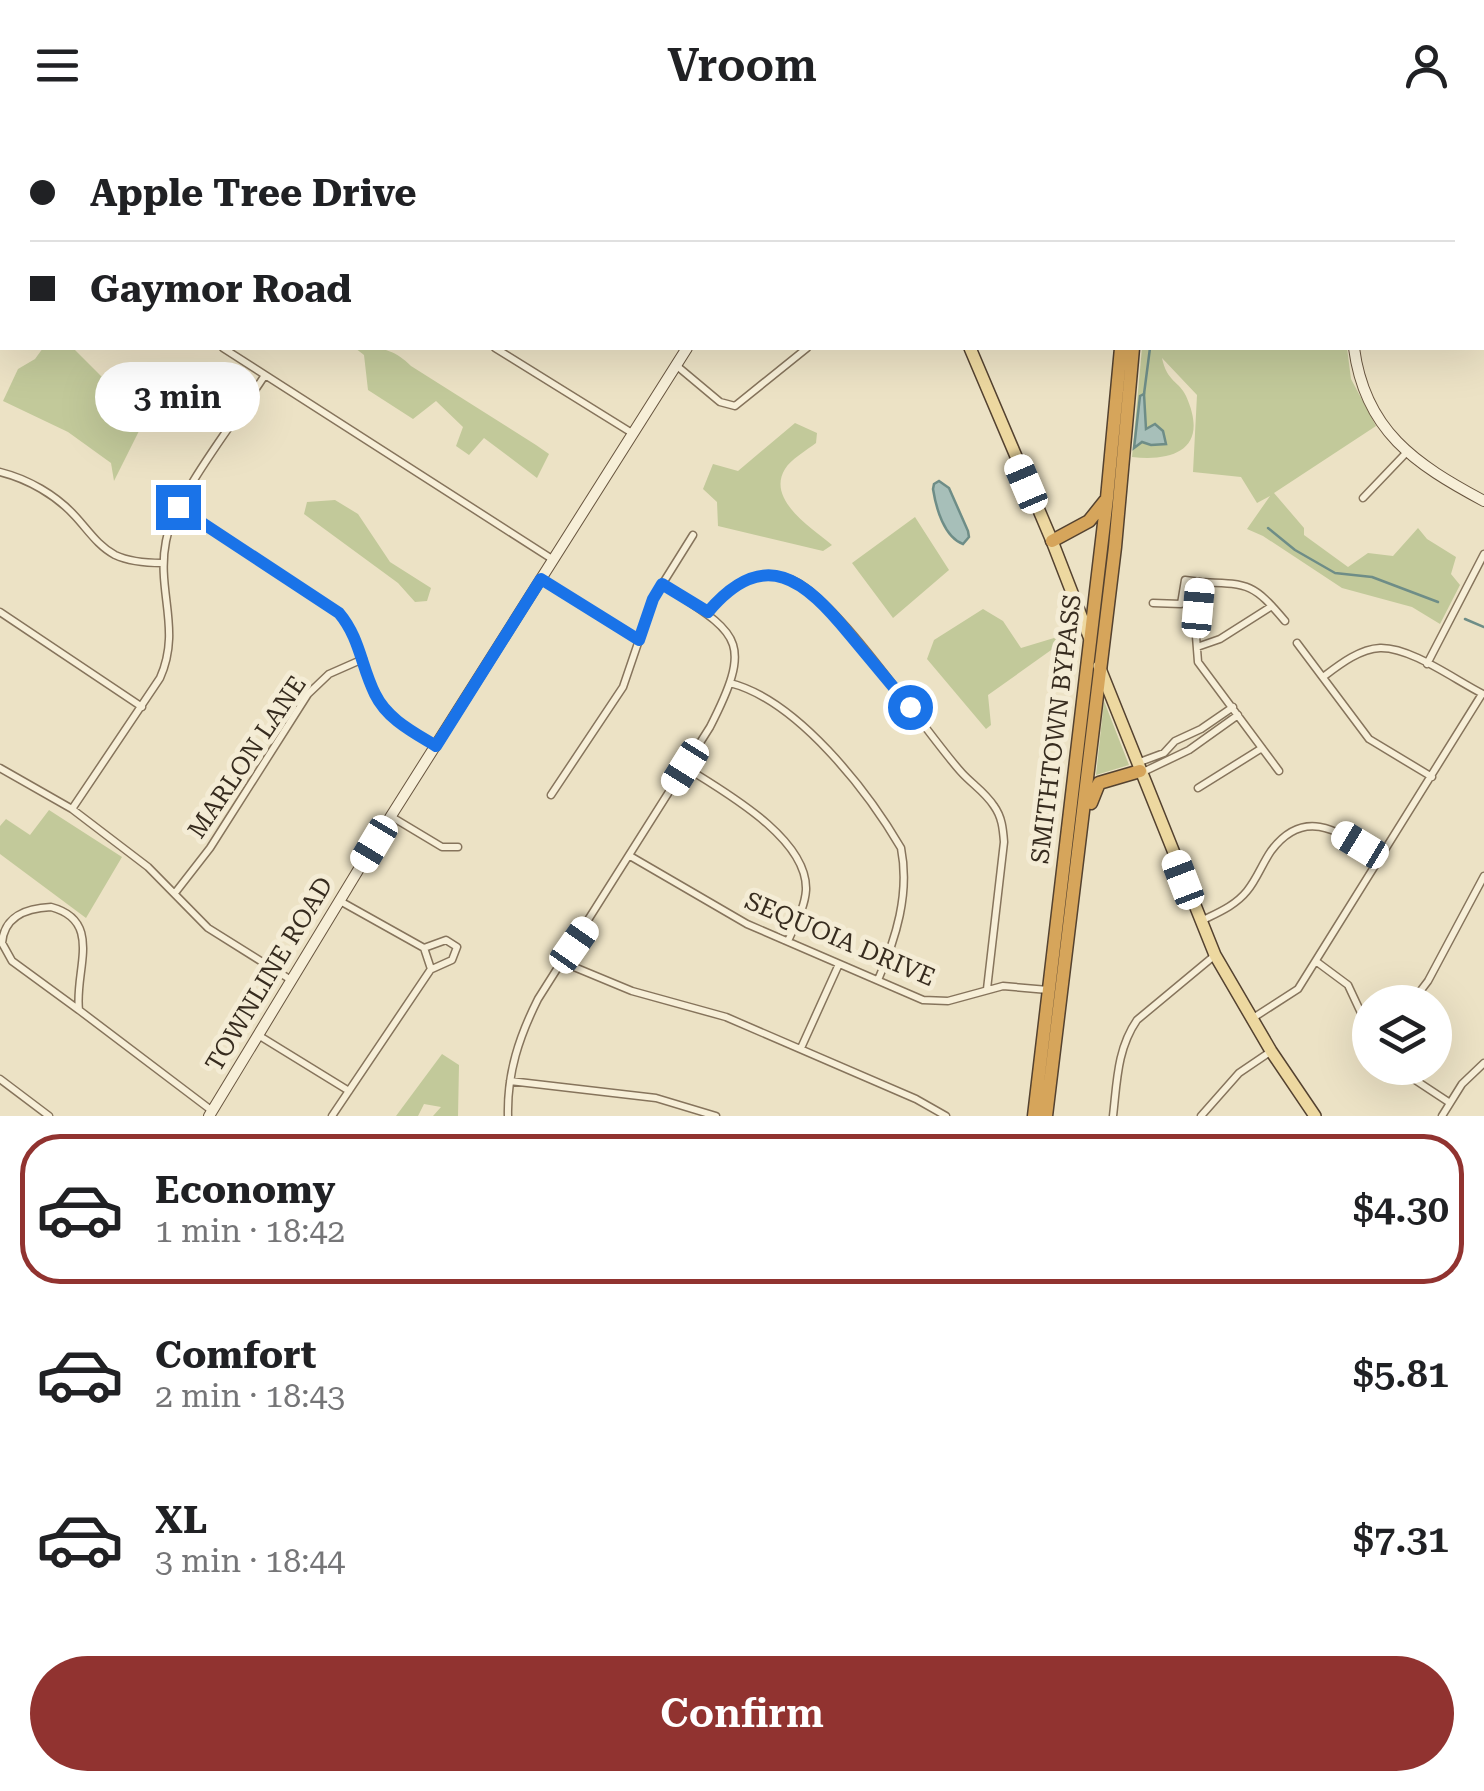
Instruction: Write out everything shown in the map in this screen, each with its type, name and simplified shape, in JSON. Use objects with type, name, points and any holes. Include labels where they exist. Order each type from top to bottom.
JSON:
[{"type":"highway","name":"SMITHTOWN BYPASS","points":[[1034,1116],[1108,498],[1121,350]]},
{"type":"highway","name":"SMITHTOWN BYPASS","points":[[1046,1116],[1122,477],[1133,350]]},
{"type":"highway","points":[[1052,541],[1088,521],[1108,498]]},
{"type":"highway","points":[[1078,848],[1083,842],[1093,790],[1099,783],[1139,769]]},
{"type":"main road","points":[[971,350],[1052,541],[1199,922],[1271,1052],[1315,1116]]},
{"type":"street","points":[[225,350],[552,559]]},
{"type":"street","points":[[497,350],[633,434]]},
{"type":"street","name":"TOWNLINE ROAD","points":[[211,1114],[391,816],[686,350]]},
{"type":"street","points":[[676,366],[720,402],[735,406],[805,350]]},
{"type":"street","points":[[1355,350],[1370,406],[1406,453],[1431,472],[1484,501]]},
{"type":"street","points":[[72,809],[160,678],[171,630],[162,563],[166,536],[178,507],[265,374]]},
{"type":"street","points":[[1363,498],[1406,453]]},
{"type":"street","points":[[0,472],[20,477],[60,502],[95,540],[117,556],[162,563]]},
{"type":"street","points":[[178,507],[327,602],[352,628],[384,709],[436,746]]},
{"type":"street","points":[[551,795],[623,687],[653,599],[692,535]]},
{"type":"street","points":[[1427,664],[1484,554]]},
{"type":"street","points":[[708,612],[736,584],[751,578],[769,576],[801,584],[832,612],[962,773],[996,808],[1002,820],[1004,842],[987,988]]},
{"type":"street","points":[[541,579],[639,640]]},
{"type":"street","points":[[1154,603],[1181,604],[1184,580],[1251,587],[1285,621]]},
{"type":"street","points":[[1201,582],[1198,662],[1279,771]]},
{"type":"street","points":[[508,1116],[510,1080],[521,1034],[710,727],[730,683],[732,638],[708,612],[662,584]]},
{"type":"street","points":[[1197,647],[1220,638],[1272,606]]},
{"type":"street","points":[[0,612],[142,707]]},
{"type":"street","points":[[1297,643],[1370,739],[1432,776]]},
{"type":"street","points":[[1253,1018],[1292,996],[1317,962],[1483,694],[1400,650],[1378,648],[1360,654],[1322,677]]},
{"type":"street","name":"MARLON LANE","points":[[175,893],[210,848],[308,694],[328,674],[364,659]]},
{"type":"street","points":[[730,683],[768,698],[834,758],[900,848],[904,866],[902,906],[892,947],[878,980]]},
{"type":"street","points":[[1139,769],[1164,753],[1175,740],[1233,707]]},
{"type":"street","points":[[1139,769],[1197,744],[1238,716]]},
{"type":"street","points":[[1190,732],[1197,744]]},
{"type":"street","points":[[1198,788],[1262,748]]},
{"type":"street","points":[[685,767],[768,823],[800,865],[806,891],[788,940]]},
{"type":"street","points":[[0,768],[72,809],[148,867],[216,934],[291,980]]},
{"type":"street","points":[[391,816],[442,847],[458,848]]},
{"type":"street","points":[[1199,922],[1245,894],[1271,851],[1297,828],[1320,826],[1337,831],[1380,858]]},
{"type":"street","name":"SEQUOIA DRIVE","points":[[630,856],[720,911],[934,1002],[987,988],[1049,990]]},
{"type":"street","points":[[1425,985],[1484,876]]},
{"type":"street","points":[[339,900],[424,948],[432,969]]},
{"type":"street","points":[[79,1010],[84,940],[77,920],[51,907],[37,908],[14,918],[2,934],[5,954],[211,1114]]},
{"type":"street","points":[[332,1116],[432,969],[452,960],[457,947],[446,940],[424,948]]},
{"type":"street","points":[[1113,1116],[1120,1055],[1130,1031],[1137,1020],[1215,955]]},
{"type":"street","points":[[562,962],[632,991],[710,1012],[801,1048],[946,1116]]},
{"type":"street","points":[[1317,962],[1348,985],[1352,993]]},
{"type":"street","points":[[801,1048],[839,964]]},
{"type":"street","points":[[258,1035],[350,1091]]},
{"type":"street","points":[[1201,1116],[1239,1073],[1271,1052]]},
{"type":"street","points":[[1442,1116],[1462,1084],[1484,1062]]},
{"type":"street","points":[[0,1079],[48,1116]]},
{"type":"street","points":[[510,1080],[656,1098],[716,1116]]},
{"type":"street","points":[[1423,1085],[1450,1103]]},
{"type":"green space","points":[[42,350],[75,350],[107,382],[150,409],[114,481],[111,463],[68,432],[3,401],[18,369]]},
{"type":"green space","points":[[358,350],[383,350],[398,355],[549,454],[537,478],[484,438],[469,455],[456,446],[463,427],[436,401],[413,419],[368,390],[364,355]]},
{"type":"green space","points":[[1142,350],[1347,350],[1351,379],[1376,426],[1274,493],[1304,528],[1304,535],[1348,567],[1368,553],[1393,556],[1418,528],[1427,539],[1456,557],[1451,574],[1460,585],[1440,624],[1412,607],[1342,588],[1247,529],[1270,496],[1257,503],[1241,477],[1193,472],[1197,395],[1162,358],[1167,372],[1186,396],[1194,428],[1191,439],[1185,448],[1163,457],[1132,457]]},
{"type":"green space","points":[[795,423],[817,433],[816,443],[785,469],[782,492],[803,522],[832,545],[823,551],[718,526],[717,502],[703,489],[713,464],[738,471]]},
{"type":"green space","points":[[335,500],[358,514],[390,562],[431,588],[427,601],[415,602],[398,583],[304,514],[307,502]]},
{"type":"green space","points":[[915,517],[949,570],[893,618],[852,563]]},
{"type":"green space","points":[[983,609],[1003,621],[1021,648],[1054,638],[1061,643],[988,695],[991,725],[986,729],[927,659],[934,640]]},
{"type":"green space","points":[[1104,701],[1129,765],[1096,775]]},
{"type":"green space","points":[[49,810],[122,857],[86,918],[0,854],[0,826],[6,819],[30,835]]},
{"type":"green space","points":[[442,1054],[459,1065],[458,1116],[433,1116],[441,1107],[424,1104],[418,1116],[396,1116]]},
{"type":"water","points":[[1144,394],[1146,429],[1155,424],[1163,431],[1166,444],[1142,442],[1134,448],[1140,396]]},
{"type":"water","points":[[939,481],[949,488],[968,531],[969,537],[963,544],[946,529],[939,513],[933,489]]},
{"type":"waterway","points":[[1144,394],[1150,350]]},
{"type":"waterway","points":[[1268,528],[1295,550],[1335,573],[1372,577],[1438,602]]},
{"type":"waterway","points":[[1465,619],[1484,627]]},
{"type":"route","points":[[178,507],[339,613],[352,628],[384,709],[436,746],[541,579],[639,640],[662,584],[708,612],[736,584],[751,578],[788,578],[815,594],[910,707]]}]
